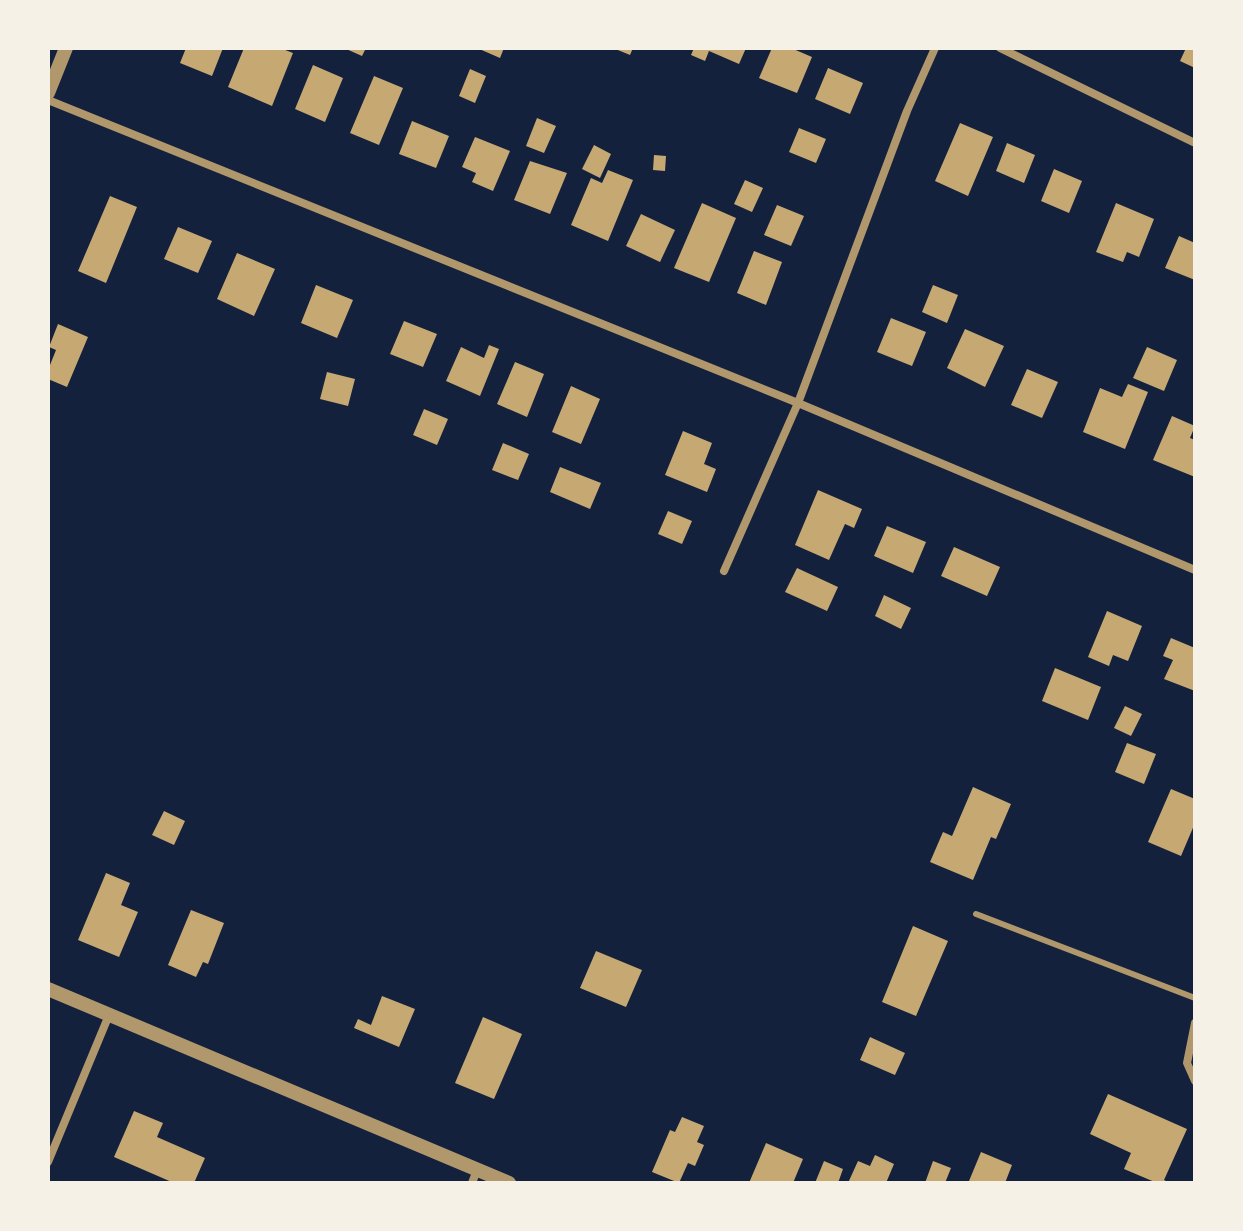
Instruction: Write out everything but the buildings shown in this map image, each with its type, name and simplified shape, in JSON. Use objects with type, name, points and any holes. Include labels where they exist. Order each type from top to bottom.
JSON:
[{"type":"street","points":[[48,93],[66,48]]},
{"type":"street","points":[[724,571],[798,403],[907,111],[935,48]]},
{"type":"street","points":[[1000,48],[1195,143]]},
{"type":"street","points":[[48,100],[798,403],[1195,570]]},
{"type":"street","points":[[48,989],[475,1176],[509,1183]]},
{"type":"street","points":[[48,1162],[109,1015]]},
{"type":"street","points":[[1195,1023],[1187,1063],[1195,1081]]},
{"type":"lane","points":[[976,914],[1195,998]]}]
